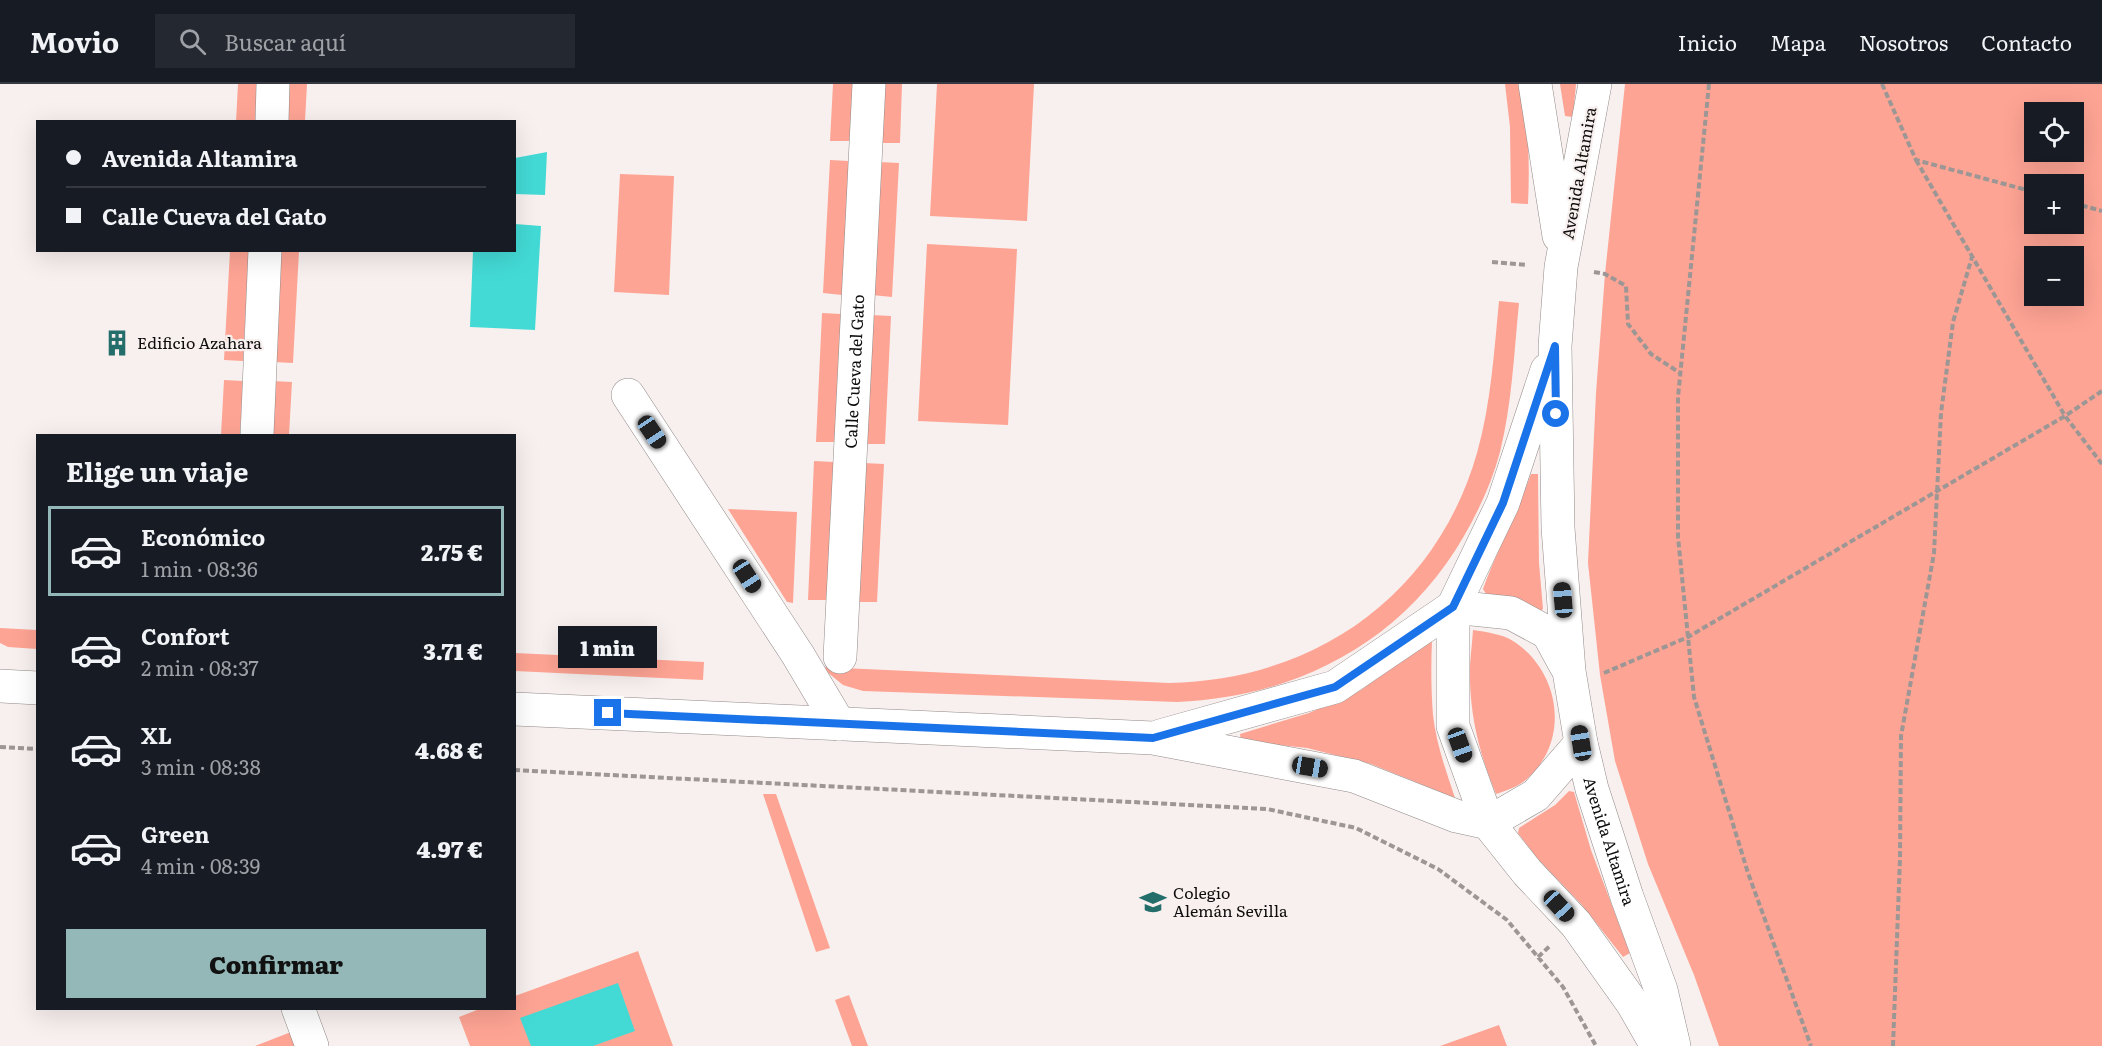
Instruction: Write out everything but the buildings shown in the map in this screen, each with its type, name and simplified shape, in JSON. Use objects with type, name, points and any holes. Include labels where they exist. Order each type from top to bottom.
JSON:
[{"type":"street","points":[[272,120],[273,84]]},
{"type":"street","name":"Calle Cueva del Gato","points":[[840,657],[869,84]]},
{"type":"street","name":"Avenida Altamira","points":[[1535,84],[1562,264]]},
{"type":"street","name":"Avenida Altamira","points":[[1596,84],[1562,264],[1555,346],[1558,528],[1570,676],[1581,743],[1592,789],[1661,990],[1674,1046]]},
{"type":"street","points":[[257,434],[266,252]]},
{"type":"street","name":"Avenida Altamira","points":[[1555,346],[1503,503],[1453,607],[1454,726],[1488,823],[1527,872],[1576,924],[1633,1004],[1657,1046]]},
{"type":"street","points":[[628,395],[792,645],[838,724]]},
{"type":"street","points":[[1153,738],[1335,687],[1453,607],[1511,613],[1548,633],[1570,676]]},
{"type":"street","points":[[0,686],[36,688]]},
{"type":"street","points":[[516,709],[1153,738],[1354,776],[1456,816],[1488,823],[1536,795],[1581,743]]},
{"type":"street","points":[[299,1010],[312,1046]]},
{"type":"path","points":[[1709,84],[1678,397],[1678,537],[1694,697],[1748,873],[1811,1046]]},
{"type":"path","points":[[1882,84],[1916,160],[1972,257],[2065,417],[2102,464]]},
{"type":"path","points":[[1916,160],[2024,189]]},
{"type":"path","points":[[2084,206],[2102,211]]},
{"type":"path","points":[[1893,1046],[1900,858],[1901,736],[1934,553],[1941,413],[1953,322],[1972,257]]},
{"type":"path","points":[[1492,262],[1562,264],[1605,274],[1626,286],[1628,324],[1651,354],[1680,373]]},
{"type":"path","points":[[1570,676],[1600,675],[1688,637],[2065,417],[2102,391]]},
{"type":"path","points":[[0,747],[36,749]]},
{"type":"path","points":[[516,770],[1267,808],[1356,828],[1438,868],[1507,920],[1563,987],[1596,1046]]},
{"type":"shaded area","points":[[238,84],[257,84],[255,120],[236,120]]},
{"type":"shaded area","points":[[288,84],[307,84],[305,120],[286,120]]},
{"type":"shaded area","points":[[833,84],[853,84],[850,141],[830,141]]},
{"type":"shaded area","points":[[882,84],[902,84],[900,143],[880,143]]},
{"type":"shaded area","points":[[937,84],[1034,84],[1027,221],[930,216]]},
{"type":"shaded area","points":[[1505,84],[1524,84],[1529,174],[1528,204],[1511,203],[1510,127]]},
{"type":"shaded area","points":[[1560,84],[1576,84],[1573,117],[1565,116]]},
{"type":"shaded area","points":[[1625,84],[2102,84],[2102,1046],[1719,1046],[1694,975],[1648,864],[1615,761],[1600,675],[1588,563],[1596,393],[1605,274]]},
{"type":"shaded area","points":[[830,160],[849,161],[842,295],[823,293]]},
{"type":"shaded area","points":[[879,162],[899,163],[892,297],[872,295]]},
{"type":"shaded area","points":[[620,174],[674,176],[669,295],[614,292]]},
{"type":"shaded area","points":[[927,244],[1017,249],[1008,425],[918,421]]},
{"type":"shaded area","points":[[230,252],[249,252],[243,361],[224,360]]},
{"type":"shaded area","points":[[280,252],[299,252],[293,363],[274,362]]},
{"type":"shaded area","points":[[1499,301],[1519,303],[1504,434],[1497,463],[1485,496],[1464,536],[1439,573],[1410,606],[1378,634],[1343,657],[1304,675],[1264,689],[1221,698],[1177,702],[863,691],[843,685],[821,667],[1169,683],[1222,678],[1273,666],[1320,647],[1362,620],[1400,588],[1432,549],[1458,504],[1477,453],[1486,416]]},
{"type":"shaded area","points":[[822,313],[841,314],[835,442],[816,442]]},
{"type":"shaded area","points":[[871,315],[891,316],[885,444],[865,444]]},
{"type":"shaded area","points":[[224,380],[243,381],[240,434],[221,434]]},
{"type":"shaded area","points":[[273,381],[292,382],[289,434],[270,434]]},
{"type":"shaded area","points":[[814,461],[834,462],[827,600],[808,600]]},
{"type":"shaded area","points":[[864,463],[884,464],[877,602],[857,602]]},
{"type":"shaded area","points":[[1531,474],[1538,474],[1539,563],[1543,609],[1538,613],[1502,597],[1486,594],[1483,589]]},
{"type":"shaded area","points":[[728,509],[797,512],[793,603],[787,602]]},
{"type":"shaded area","points":[[0,628],[36,630],[36,649],[8,647],[0,643]]},
{"type":"shaded area","points":[[1473,630],[1509,639],[1529,654],[1541,669],[1554,705],[1555,724],[1551,743],[1542,761],[1522,783],[1496,794],[1481,753],[1472,710],[1470,662]]},
{"type":"shaded area","points":[[1432,639],[1434,725],[1455,798],[1371,764],[1307,748],[1241,741],[1240,734],[1309,713],[1361,690]]},
{"type":"shaded area","points":[[516,653],[704,662],[703,680],[516,671]]},
{"type":"shaded area","points":[[1569,791],[1574,792],[1591,850],[1630,953],[1623,957],[1582,905],[1536,857],[1518,833],[1519,828],[1555,805]]},
{"type":"shaded area","points":[[763,794],[776,794],[830,948],[816,952]]},
{"type":"shaded area","points":[[638,951],[673,1046],[470,1046],[459,1017],[477,1010],[516,1010],[516,996]]},
{"type":"shaded area","points":[[849,995],[868,1046],[852,1046],[835,1000]]},
{"type":"shaded area","points":[[1499,1025],[1507,1046],[1440,1046]]},
{"type":"shaded area","points":[[291,1032],[296,1046],[255,1046]]},
{"type":"water","points":[[547,152],[545,195],[516,194],[516,158]]},
{"type":"water","points":[[516,224],[541,226],[535,330],[470,327],[473,252],[516,252]]},
{"type":"water","points":[[618,983],[635,1031],[593,1046],[531,1046],[520,1018]]},
{"type":"place","name":"Edificio Azahara","points":[[117,343]]},
{"type":"place","name":"Colegio Alemán Sevilla","points":[[1153,902]]},
{"type":"route","points":[[608,713],[1153,738],[1335,687],[1453,607],[1503,503],[1555,346],[1556,414]]}]
